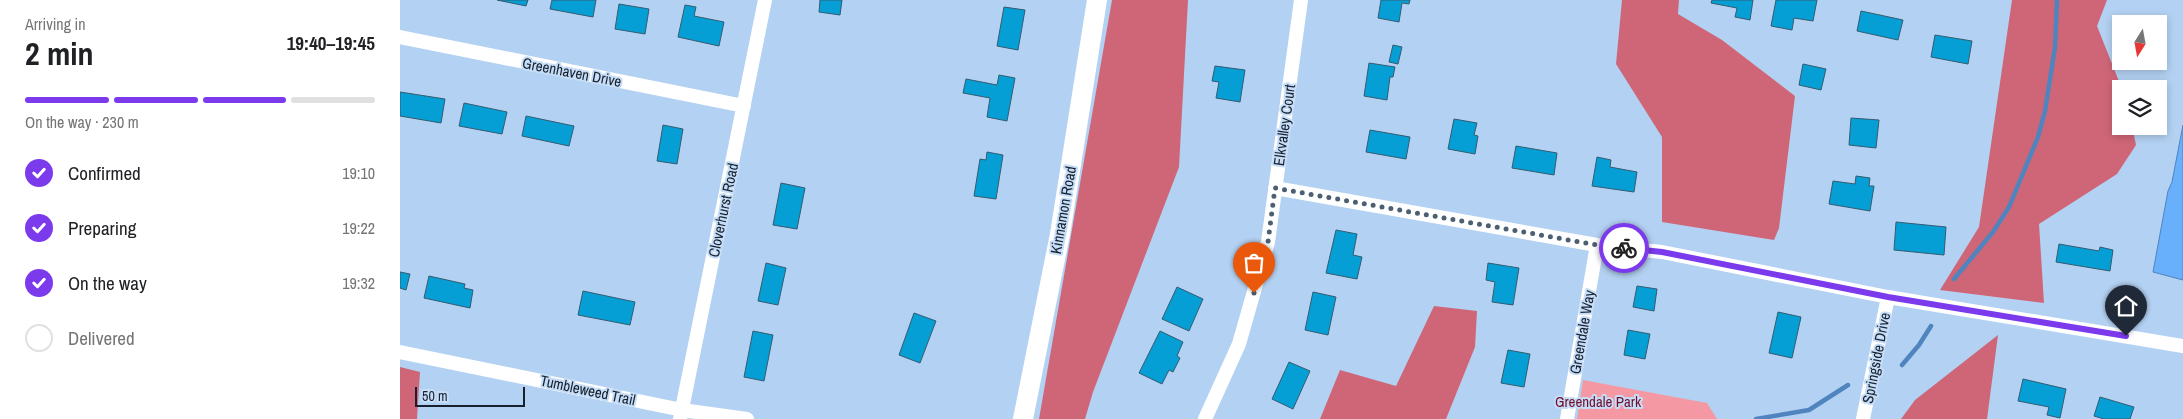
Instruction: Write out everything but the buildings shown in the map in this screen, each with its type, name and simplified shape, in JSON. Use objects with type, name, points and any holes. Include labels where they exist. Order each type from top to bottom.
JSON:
[{"type":"main road","name":"Kinnamon Road","points":[[1023,419],[1060,234],[1097,0]]},
{"type":"street","name":"Cloverhurst Road","points":[[681,414],[765,0]]},
{"type":"street","name":"Elkvalley Court","points":[[1205,419],[1239,344],[1268,242],[1301,0]]},
{"type":"street","name":"Greenhaven Drive","points":[[400,37],[744,106]]},
{"type":"street","points":[[1275,188],[1597,245],[1662,252],[1888,297],[2183,346]]},
{"type":"street","name":"Greendale Way","points":[[1567,419],[1597,245]]},
{"type":"street","name":"Springside Drive","points":[[1863,419],[1888,297]]},
{"type":"street","name":"Tumbleweed Trail","points":[[400,352],[681,414],[747,419]]},
{"type":"green space","name":"Greendale Park","points":[[1583,380],[1707,403],[1717,419],[1577,419]]},
{"type":"shaded area","points":[[1112,0],[1188,0],[1179,167],[1093,392],[1085,419],[1039,419]]},
{"type":"shaded area","points":[[1622,0],[1679,0],[1678,14],[1722,40],[1795,96],[1779,228],[1774,240],[1662,222],[1662,137],[1616,64]]},
{"type":"shaded area","points":[[2012,0],[2107,0],[2097,26],[2112,64],[2112,70],[2114,70],[2118,80],[2112,80],[2112,135],[2134,135],[2136,145],[2117,174],[2039,224],[2044,303],[1940,290],[1979,227]]},
{"type":"shaded area","points":[[1434,306],[1477,311],[1475,347],[1446,419],[1320,419],[1340,370],[1396,386]]},
{"type":"shaded area","points":[[1998,335],[1987,419],[1901,419],[1915,400]]},
{"type":"shaded area","points":[[400,367],[420,372],[417,419],[400,419]]},
{"type":"water","points":[[2183,125],[2183,280],[2153,272]]},
{"type":"waterway","points":[[1954,279],[1993,232],[2009,207],[2038,137],[2045,111],[2055,47],[2057,0]]},
{"type":"waterway","points":[[1902,365],[1919,345],[1931,326]]},
{"type":"waterway","points":[[1756,419],[1809,410],[1848,385]]},
{"type":"way so far","points":[[1254,293],[1268,242],[1275,188],[1597,245],[1624,248]]},
{"type":"route","points":[[1624,248],[1662,252],[1888,297],[2126,336]]}]
